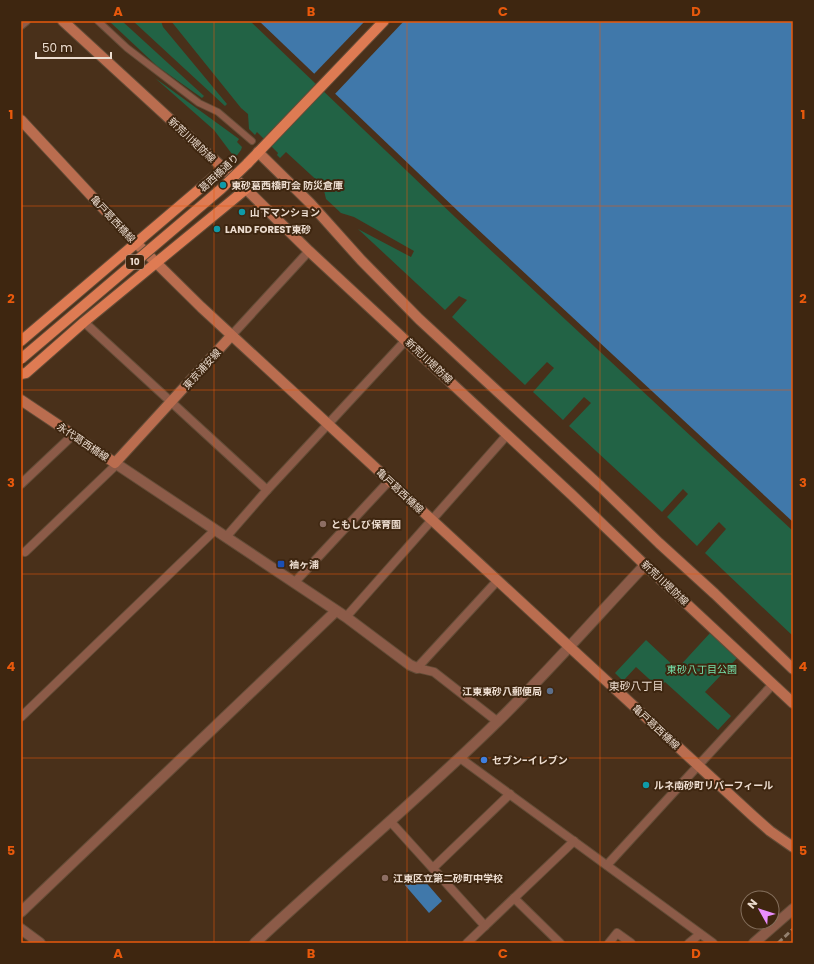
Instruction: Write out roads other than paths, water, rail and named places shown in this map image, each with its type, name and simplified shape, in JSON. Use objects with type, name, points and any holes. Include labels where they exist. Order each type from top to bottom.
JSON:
[{"type":"main road","name":"新荒川堤防線","points":[[63,21],[246,189],[309,251],[508,435],[793,703]]},
{"type":"main road","name":"葛西橋通り","points":[[21,359],[226,185],[384,21]]},
{"type":"main road","name":"亀戸葛西橋線","points":[[21,120],[135,243],[231,336],[697,766],[770,831],[793,847]]},
{"type":"main road","points":[[258,152],[310,203],[361,260],[419,319],[601,487],[793,669]]},
{"type":"main road","name":"10","points":[[21,341],[223,169]]},
{"type":"main road","name":"10","points":[[21,374],[26,373],[84,322],[246,189]]},
{"type":"main road","name":"東京浦安線","points":[[172,402],[231,336]]},
{"type":"main road","name":"永代葛西橋線","points":[[23,405],[73,435],[116,464],[172,402]]},
{"type":"street","points":[[21,25],[26,21]]},
{"type":"street","points":[[98,21],[127,48],[199,103],[218,112],[252,142]]},
{"type":"street","points":[[231,336],[309,251]]},
{"type":"street","points":[[84,322],[267,490]]},
{"type":"street","points":[[226,536],[406,340]]},
{"type":"street","points":[[21,484],[73,435]]},
{"type":"street","points":[[346,617],[508,435]]},
{"type":"street","points":[[25,552],[116,464],[346,617],[410,664],[417,668],[434,672],[498,722]]},
{"type":"street","points":[[294,583],[389,481]]},
{"type":"street","points":[[21,717],[214,530]]},
{"type":"street","points":[[255,943],[498,722],[645,565]]},
{"type":"street","points":[[417,668],[497,581]]},
{"type":"street","points":[[21,912],[336,611]]},
{"type":"street","points":[[607,864],[773,684]]},
{"type":"street","points":[[460,758],[607,864],[713,943]]},
{"type":"street","points":[[433,868],[510,794]]},
{"type":"street","points":[[390,821],[485,926]]},
{"type":"street","points":[[467,943],[574,841]]},
{"type":"street","points":[[514,898],[560,943]]},
{"type":"street","points":[[754,943],[793,909]]},
{"type":"street","points":[[21,929],[40,943]]},
{"type":"street","points":[[608,943],[616,932],[630,943]]},
{"type":"street","points":[[689,943],[700,934]]},
{"type":"water","points":[[259,21],[793,21],[793,522],[459,212]]},
{"type":"water","points":[[417,872],[442,901],[429,913],[404,884]]},
{"type":"railway","points":[[778,943],[793,929]]},
{"type":"place","name":"東砂葛西橋町会 防災倉庫","points":[[223,185]]},
{"type":"place","name":"山下マンション","points":[[242,212]]},
{"type":"place","name":"LAND FOREST東砂","points":[[217,229]]},
{"type":"place","name":"ともしび保育園","points":[[323,524]]},
{"type":"place","name":"袖ヶ浦","points":[[281,564]]},
{"type":"place","name":"江東東砂八郵便局","points":[[550,691]]},
{"type":"place","name":"セブン-イレブン","points":[[484,760]]},
{"type":"place","name":"ルネ南砂町リバーフィール","points":[[646,785]]},
{"type":"place","name":"江東区立第二砂町中学校","points":[[385,878]]},
{"type":"district","name":"東砂八丁目","points":[[636,686]]},
{"type":"park label","name":"東砂八丁目公園","points":[[702,669]]}]
